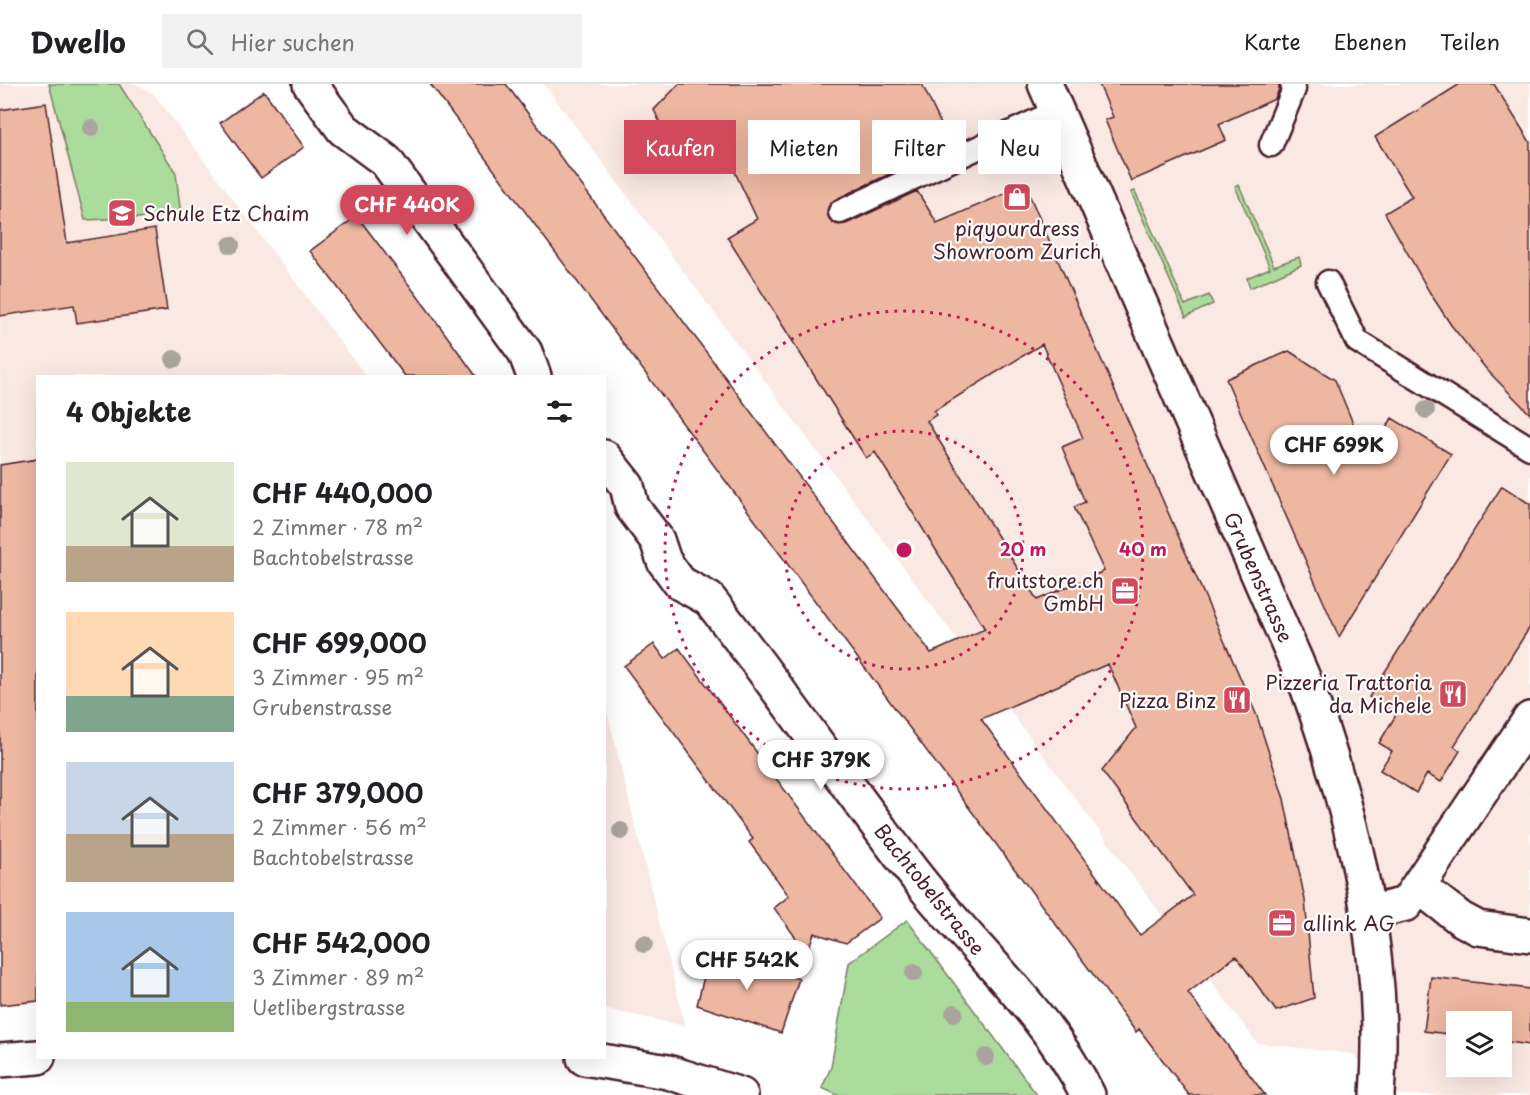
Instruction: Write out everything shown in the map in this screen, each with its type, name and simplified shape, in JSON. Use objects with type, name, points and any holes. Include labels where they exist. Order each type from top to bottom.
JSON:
[{"type":"street","points":[[310,84],[343,129],[386,161],[525,352],[534,375]]},
{"type":"street","name":"Grubenstrasse","points":[[1051,98],[1308,689],[1345,804],[1368,913],[1378,1008],[1377,1095]]},
{"type":"street","name":"Bachtobelstrasse","points":[[606,460],[627,486],[632,507],[657,540],[664,561],[680,583],[709,599],[918,879],[1044,1026],[1079,1076],[1088,1095]]},
{"type":"street","points":[[1368,913],[1406,904],[1530,719]]},
{"type":"street","points":[[1418,886],[1461,919],[1478,928],[1530,935]]},
{"type":"street","points":[[0,1060],[36,1056]]},
{"type":"street","points":[[590,1059],[668,1072],[741,1095]]},
{"type":"lane","points":[[1271,145],[1294,89],[1292,84]]},
{"type":"lane","points":[[840,212],[1051,98]]},
{"type":"lane","points":[[1328,282],[1357,341],[1530,448]]},
{"type":"shaded area","name":"Schule Etz Chaim","points":[[0,84],[137,84],[154,94],[365,375],[36,375],[36,1003],[0,1006]]},
{"type":"shaded area","points":[[544,84],[1530,84],[1530,1095],[1399,1095],[1352,1054],[1257,1043]]},
{"type":"shaded area","points":[[606,707],[685,1026],[606,1009]]},
{"type":"green space","points":[[49,84],[119,84],[176,173],[181,216],[85,220]]},
{"type":"green space","points":[[1239,185],[1274,266],[1299,257],[1301,265],[1250,288],[1247,278],[1270,268],[1235,186]]},
{"type":"green space","points":[[1135,191],[1185,305],[1209,295],[1213,304],[1186,317],[1131,192]]},
{"type":"green space","points":[[907,920],[1037,1095],[837,1095],[822,1088],[831,1067],[849,963]]},
{"type":"building","points":[[430,84],[506,84],[931,653],[985,629],[875,452],[866,458],[727,237],[757,219],[736,174],[736,120],[659,120],[654,110],[679,84],[922,84],[939,120],[872,120],[872,174],[889,174],[834,200],[827,211],[832,223],[846,224],[917,191],[937,223],[1025,185],[1257,716],[1284,799],[1305,900],[1314,998],[1276,1011],[1236,956],[1188,993],[1265,1095],[1189,1095],[1139,1029],[1136,1032]],"holes":[[[1042,344],[1083,438],[1062,447],[1085,502],[1074,507],[1104,571],[1037,600],[927,421],[936,415],[934,411]],[[1108,664],[1136,728],[1102,771],[1193,895],[1140,935],[981,719]]]},
{"type":"building","points":[[1099,84],[1279,84],[1279,89],[1275,99],[1219,124],[1226,140],[1131,181],[1105,120],[1113,117]]},
{"type":"building","points":[[1460,84],[1494,84],[1530,142],[1530,414],[1487,370],[1451,325],[1430,293],[1385,213],[1412,197],[1375,137]]},
{"type":"building","points":[[264,91],[304,147],[261,178],[220,123]]},
{"type":"building","points":[[46,103],[67,243],[155,229],[167,310],[77,323],[74,305],[0,316],[0,110]]},
{"type":"building","points":[[357,216],[475,375],[404,375],[310,251]]},
{"type":"building","points":[[1289,351],[1335,380],[1368,459],[1392,418],[1451,454],[1339,637],[1226,379]]},
{"type":"building","points":[[36,459],[36,1001],[0,1005],[0,465]]},
{"type":"building","points":[[1502,486],[1530,504],[1530,627],[1454,746],[1460,751],[1441,782],[1427,774],[1416,793],[1380,770],[1392,751],[1379,743],[1396,715],[1369,697]]},
{"type":"building","points":[[654,644],[665,659],[679,648],[880,918],[846,943],[814,933],[807,953],[774,908],[789,896],[749,842],[753,839],[624,666]]},
{"type":"building","points":[[711,948],[799,979],[781,1033],[697,1005]]},
{"type":"building","points":[[1431,977],[1530,989],[1530,1045],[1512,1042],[1512,1011],[1446,1011],[1446,1034],[1424,1031]]},
{"type":"place","name":"piqyourdress Showroom Zurich","points":[[1017,197]]},
{"type":"place","name":"Schule Etz Chaim","points":[[122,213]]},
{"type":"place","name":"fruitstore.ch GmbH","points":[[1125,591]]},
{"type":"place","name":"Pizzeria Trattoria da Michele","points":[[1453,694]]},
{"type":"place","name":"Pizza Binz","points":[[1237,700]]},
{"type":"place","name":"allink AG","points":[[1282,923]]}]
